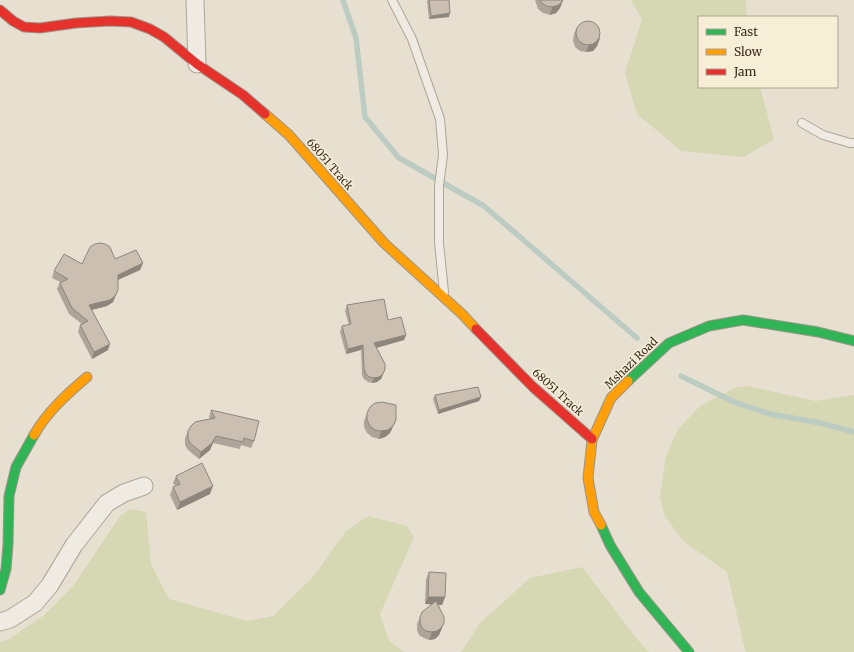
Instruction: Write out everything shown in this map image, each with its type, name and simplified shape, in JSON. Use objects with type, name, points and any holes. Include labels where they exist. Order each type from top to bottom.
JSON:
[{"type":"street","points":[[195,0],[197,64]]},
{"type":"street","name":"68051 Track","points":[[0,10],[13,21],[24,27],[40,28],[76,23],[110,21],[131,22],[150,29],[164,37],[197,64],[243,95],[289,135],[384,243],[462,314],[533,387],[592,439]]},
{"type":"street","name":"Mshazi Road","points":[[689,652],[639,592],[610,545],[594,512],[588,478],[592,439],[611,398],[669,343],[709,326],[742,320],[818,332],[854,341]]},
{"type":"street","points":[[0,590],[6,569],[9,496],[16,466],[39,427],[64,397],[87,376]]},
{"type":"street","points":[[0,622],[10,619],[35,603],[50,585],[74,544],[108,503],[124,492],[144,486]]},
{"type":"lane","points":[[392,0],[412,39],[440,119],[443,154],[439,186],[439,243],[445,299]]},
{"type":"lane","points":[[802,123],[823,136],[854,143]]},
{"type":"green space","points":[[631,0],[746,0],[747,16],[698,16],[698,88],[760,88],[774,139],[744,157],[681,151],[637,114],[625,73],[642,19]]},
{"type":"green space","points":[[747,386],[815,401],[854,395],[854,652],[747,652],[745,650],[727,572],[683,541],[665,516],[660,497],[666,456],[678,429],[700,406],[737,387]]},
{"type":"green space","points":[[130,509],[146,512],[151,564],[169,599],[247,621],[273,616],[313,577],[346,531],[368,516],[407,526],[414,537],[380,614],[389,641],[404,652],[0,652],[0,642],[9,639],[43,616],[73,586],[120,516]]},
{"type":"green space","points":[[582,567],[638,640],[649,652],[461,652],[480,623],[530,578]]},
{"type":"building","points":[[429,0],[449,0],[450,13],[431,16]]},
{"type":"building","points":[[540,0],[563,0],[559,5],[552,7],[546,6]]},
{"type":"building","points":[[588,21],[597,24],[600,33],[597,42],[588,45],[579,42],[576,33],[579,24]]},
{"type":"building","points":[[100,243],[110,247],[115,259],[136,250],[143,263],[118,275],[118,290],[115,296],[110,300],[89,305],[110,344],[94,352],[80,325],[88,321],[72,308],[60,283],[68,279],[54,271],[64,254],[82,264],[90,247]]},
{"type":"building","points":[[384,299],[388,320],[401,317],[406,335],[374,343],[385,364],[385,369],[383,374],[374,378],[369,377],[364,369],[363,345],[348,349],[342,326],[351,324],[347,305]]},
{"type":"building","points":[[478,387],[481,397],[439,410],[435,395]]},
{"type":"building","points":[[382,402],[396,405],[396,420],[393,426],[388,430],[381,431],[375,430],[370,426],[367,420],[367,413],[370,407],[375,403]]},
{"type":"building","points":[[211,410],[259,421],[254,441],[244,438],[243,442],[216,436],[212,443],[201,452],[190,443],[188,431],[195,422],[215,418]]},
{"type":"building","points":[[202,463],[213,486],[180,502],[173,487],[180,484],[176,476]]},
{"type":"building","points":[[429,572],[446,573],[445,597],[428,597]]},
{"type":"building","points":[[436,601],[444,617],[444,623],[437,631],[426,631],[422,628],[420,617],[422,612]]},
{"type":"waterway","points":[[343,0],[356,38],[365,117],[399,158],[484,206],[637,338]]},
{"type":"waterway","points":[[681,376],[734,402],[770,414],[820,423],[854,432]]},
{"type":"traffic: fast","points":[[628,381],[669,343],[709,326],[743,320],[818,332],[854,341]]},
{"type":"traffic: fast","points":[[0,590],[6,569],[9,496],[16,467],[34,435]]},
{"type":"traffic: fast","points":[[601,525],[610,545],[639,592],[689,652]]},
{"type":"traffic: slow","points":[[265,114],[289,135],[384,243],[462,314],[476,329]]},
{"type":"traffic: slow","points":[[34,435],[51,411],[87,377]]},
{"type":"traffic: slow","points":[[601,525],[594,512],[588,478],[592,440],[611,398],[628,381]]},
{"type":"traffic: jam","points":[[0,10],[13,21],[24,27],[40,28],[76,23],[110,21],[131,22],[150,29],[164,37],[197,64],[243,95],[265,114]]},
{"type":"traffic: jam","points":[[476,329],[533,387],[592,439]]}]
